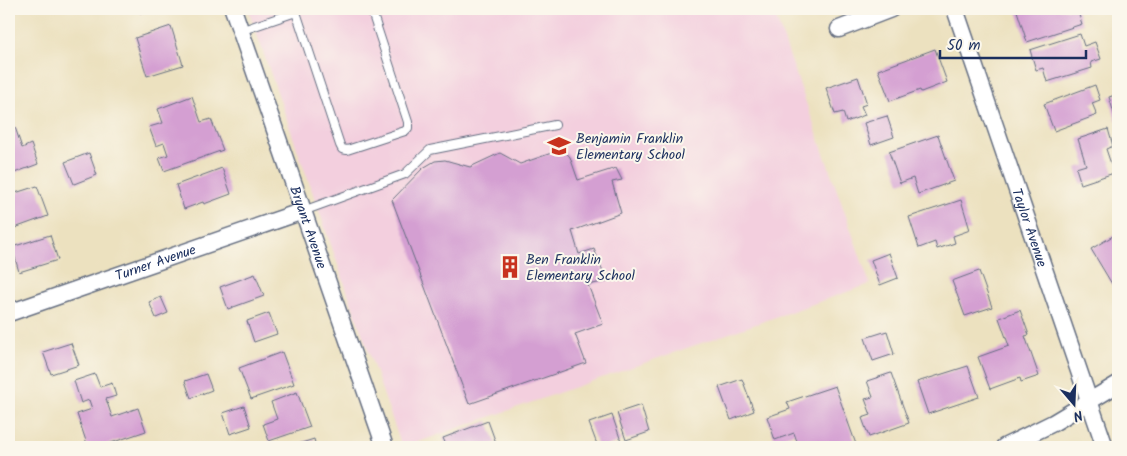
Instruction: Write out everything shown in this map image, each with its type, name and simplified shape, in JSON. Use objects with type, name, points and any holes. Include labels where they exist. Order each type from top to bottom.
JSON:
[{"type":"street","name":"Bryant Avenue","points":[[233,9],[385,447]]},
{"type":"street","points":[[839,28],[891,9]]},
{"type":"street","name":"Taylor Avenue","points":[[955,9],[1106,447]]},
{"type":"street","name":"Turner Avenue","points":[[9,313],[303,211]]},
{"type":"street","points":[[1004,447],[1054,423],[1118,384]]},
{"type":"lane","points":[[240,31],[296,11],[340,145],[342,149],[347,150],[405,131],[408,128],[408,122],[371,9]]},
{"type":"lane","points":[[303,211],[405,174],[430,150],[555,125]]},
{"type":"shaded area","name":"Benjamin Franklin Elementary School","points":[[248,9],[773,9],[870,284],[402,447]]},
{"type":"building","points":[[139,9],[153,9],[140,13]]},
{"type":"building","points":[[1024,9],[1077,9],[1082,24],[1027,42],[1017,11]]},
{"type":"building","points":[[171,26],[183,65],[147,76],[135,38]]},
{"type":"building","points":[[1080,34],[1084,46],[1095,42],[1101,59],[1091,62],[1092,68],[1047,82],[1043,68],[1036,70],[1030,50]]},
{"type":"building","points":[[935,49],[947,82],[890,101],[878,70]]},
{"type":"building","points":[[858,77],[867,104],[861,106],[865,115],[846,122],[843,112],[835,114],[826,88]]},
{"type":"building","points":[[1095,85],[1100,100],[1092,103],[1097,115],[1054,131],[1044,104]]},
{"type":"building","points":[[1118,94],[1118,119],[1116,120],[1109,97]]},
{"type":"building","points":[[192,96],[201,122],[211,119],[223,150],[164,171],[159,158],[168,155],[164,143],[156,146],[149,127],[163,123],[158,109]]},
{"type":"building","points":[[887,116],[894,137],[871,145],[864,123]]},
{"type":"building","points":[[15,127],[22,148],[31,144],[38,164],[9,175],[9,129]]},
{"type":"building","points":[[1108,129],[1113,146],[1106,149],[1114,173],[1081,184],[1076,168],[1086,165],[1078,139]]},
{"type":"building","points":[[938,135],[954,181],[918,194],[913,178],[900,183],[889,152]]},
{"type":"building","name":"Ben Franklin Elementary School","points":[[563,149],[570,157],[578,180],[616,168],[622,180],[612,182],[621,213],[572,231],[579,254],[594,249],[607,281],[588,285],[603,324],[575,334],[586,363],[469,404],[392,200],[423,168],[435,161],[445,160],[470,167],[500,153],[520,164]]},
{"type":"building","points":[[89,153],[97,175],[74,184],[65,162]]},
{"type":"building","points":[[222,168],[231,194],[184,209],[176,185]]},
{"type":"building","points":[[37,186],[48,216],[9,230],[9,195]]},
{"type":"building","points":[[961,200],[970,230],[953,236],[955,243],[937,249],[935,242],[919,248],[909,217]]},
{"type":"building","points":[[1118,233],[1118,294],[1091,249]]},
{"type":"building","points":[[50,235],[58,260],[19,272],[12,247]]},
{"type":"building","points":[[889,253],[898,278],[880,285],[871,260]]},
{"type":"building","points":[[979,271],[992,307],[965,316],[952,281]]},
{"type":"building","points":[[255,274],[264,296],[228,309],[220,287]]},
{"type":"building","points":[[161,297],[168,313],[156,318],[149,302]]},
{"type":"building","points":[[1020,310],[1029,335],[1025,336],[1039,376],[1021,382],[1020,378],[990,389],[978,357],[1009,346],[999,318]]},
{"type":"building","points":[[269,313],[277,334],[254,342],[247,321]]},
{"type":"building","points":[[887,331],[894,354],[873,361],[865,338]]},
{"type":"building","points":[[71,343],[79,365],[51,374],[43,352]]},
{"type":"building","points":[[282,352],[294,384],[251,399],[239,368]]},
{"type":"building","points":[[968,366],[979,397],[928,414],[917,382]]},
{"type":"building","points":[[891,373],[909,423],[869,437],[862,418],[871,415],[865,399],[873,397],[867,381]]},
{"type":"building","points":[[95,374],[100,387],[112,383],[116,396],[106,399],[112,417],[138,408],[146,431],[99,447],[88,447],[77,414],[92,409],[89,400],[81,403],[74,381]]},
{"type":"building","points":[[206,374],[212,390],[191,398],[185,381]]},
{"type":"building","points":[[742,379],[754,411],[731,420],[719,387]]},
{"type":"building","points":[[835,386],[857,447],[799,447],[794,433],[775,440],[767,417],[790,409],[787,402]]},
{"type":"building","points":[[297,392],[310,427],[269,441],[263,424],[277,419],[271,402]]},
{"type":"building","points":[[641,405],[649,432],[626,440],[617,413]]},
{"type":"building","points":[[244,406],[251,427],[230,434],[223,413]]},
{"type":"building","points":[[612,415],[621,441],[604,447],[598,447],[589,423]]},
{"type":"building","points":[[488,421],[496,443],[485,447],[447,447],[443,438]]},
{"type":"building","points":[[314,439],[316,447],[289,447]]},
{"type":"place","name":"Benjamin Franklin Elementary School","points":[[559,146]]},
{"type":"place","name":"Ben Franklin Elementary School","points":[[510,267]]}]
